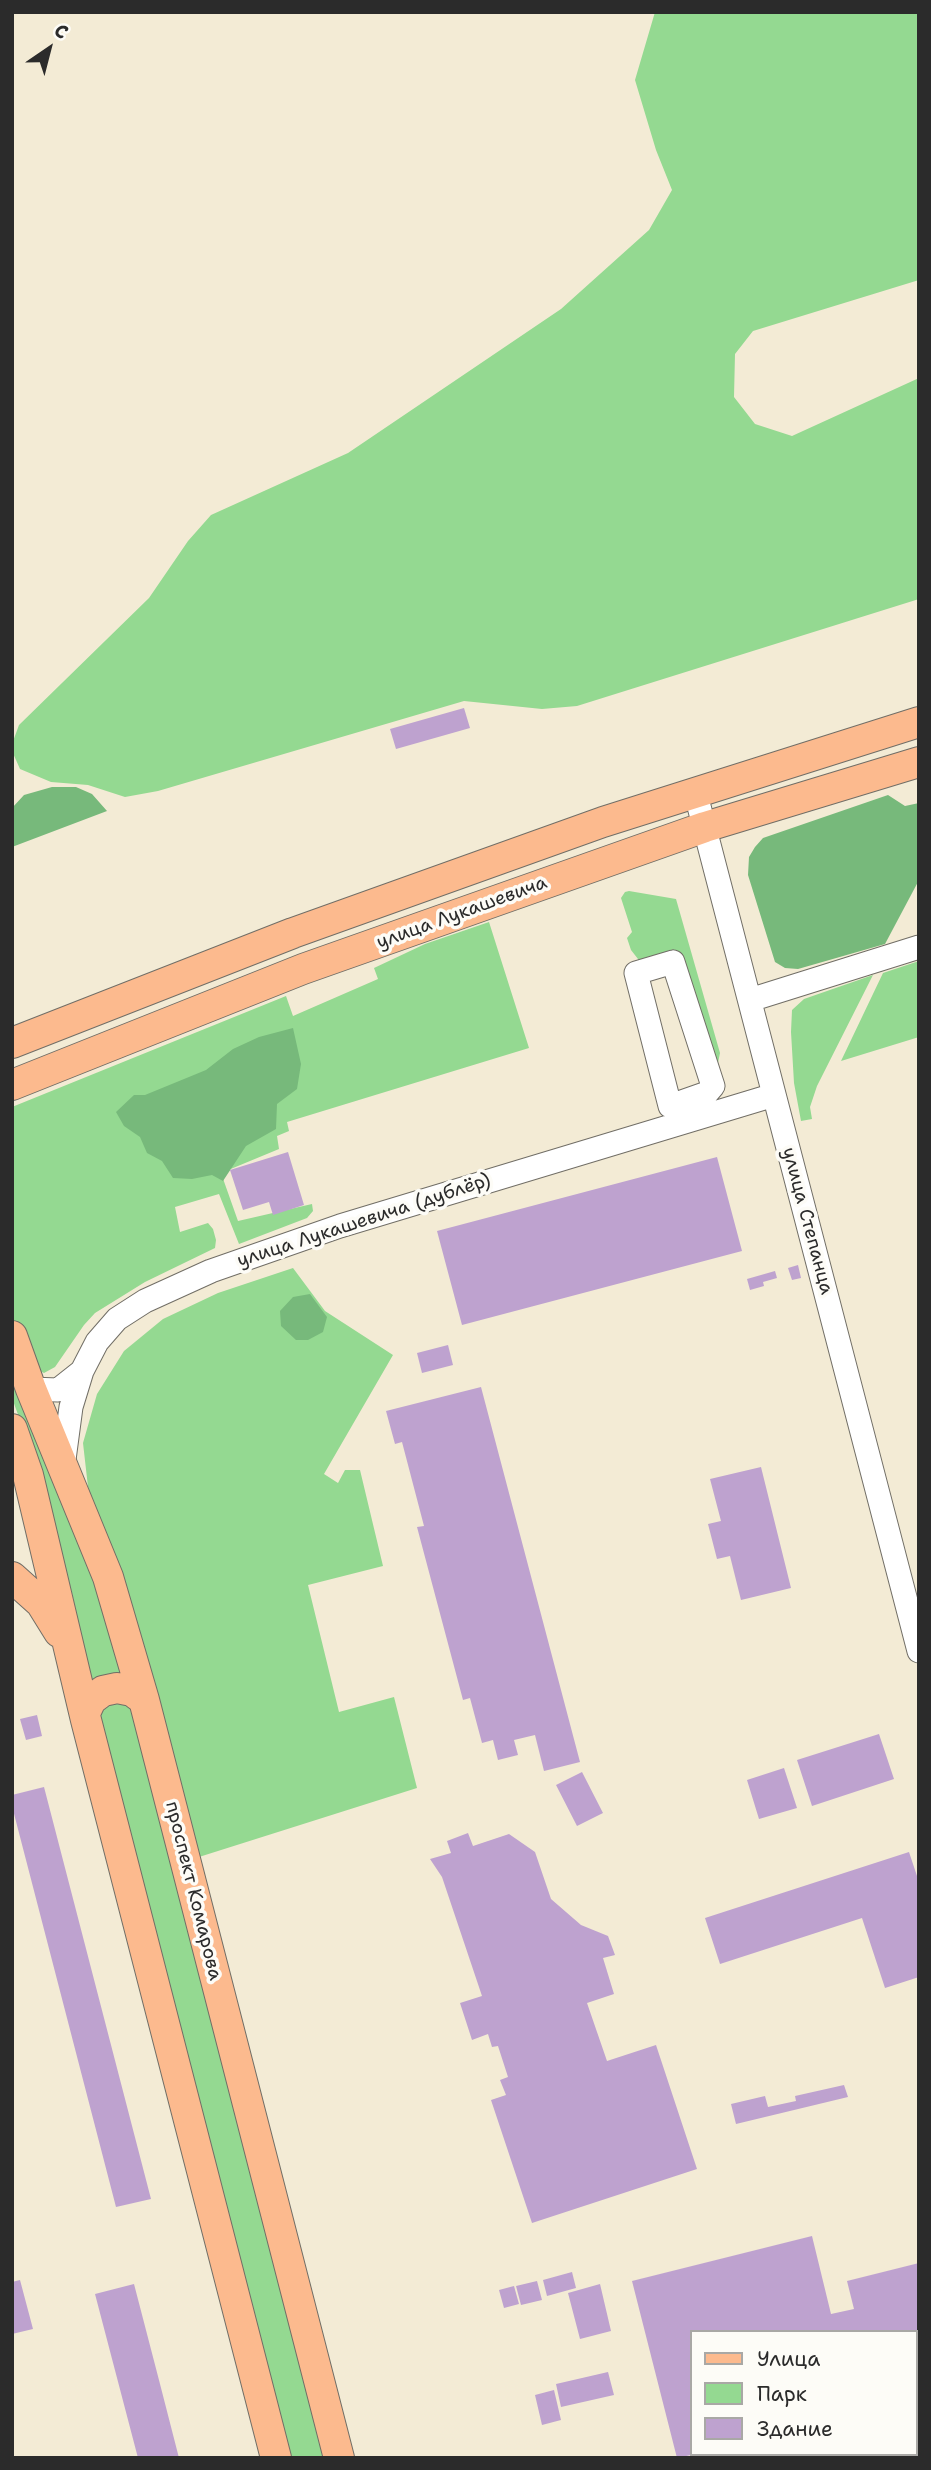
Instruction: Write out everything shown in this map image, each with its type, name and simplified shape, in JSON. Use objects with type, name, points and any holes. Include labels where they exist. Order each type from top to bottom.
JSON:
[{"type":"main road","name":"улица Лукашевича","points":[[12,1043],[293,933],[695,791],[919,722]]},
{"type":"main road","name":"улица Лукашевича","points":[[12,1085],[303,969],[705,827],[919,762]]},
{"type":"main road","name":"проспект Комарова","points":[[12,1336],[108,1577],[144,1700],[339,2458]]},
{"type":"main road","points":[[12,1429],[20,1477],[69,1647],[276,2458]]},
{"type":"main road","points":[[12,1577],[41,1603],[69,1647]]},
{"type":"main road","points":[[85,1713],[91,1700],[103,1691],[117,1688],[132,1691],[144,1700]]},
{"type":"street","name":"улица Степанца","points":[[695,791],[919,1651]]},
{"type":"street","points":[[750,1000],[919,947]]},
{"type":"street","points":[[673,962],[713,1086],[707,1093],[670,1106],[636,973],[673,962]]},
{"type":"street","name":"улица Лукашевича (дублёр)","points":[[63,1467],[71,1407],[82,1371],[97,1342],[117,1319],[145,1301],[211,1271],[340,1226],[774,1095]]},
{"type":"street","points":[[31,1389],[58,1390],[82,1371]]},
{"type":"green space","points":[[655,12],[919,12],[919,280],[753,331],[735,354],[734,397],[755,424],[792,436],[919,378],[919,599],[577,706],[542,709],[464,701],[158,791],[125,797],[88,785],[51,782],[20,769],[12,751],[19,725],[149,598],[188,541],[211,515],[348,453],[561,309],[649,230],[672,190],[656,150],[635,80]]},
{"type":"green space","points":[[52,787],[76,787],[92,794],[107,811],[12,847],[12,808],[24,795]]},
{"type":"green space","points":[[888,795],[905,806],[919,803],[919,880],[885,944],[798,969],[785,968],[775,962],[748,875],[749,857],[755,847],[763,838]]},
{"type":"green space","points":[[629,891],[676,899],[720,1053],[716,1073],[673,963],[641,971],[627,938],[632,932],[621,898]]},
{"type":"green space","points":[[489,922],[529,1048],[287,1122],[289,1131],[277,1136],[279,1149],[221,1173],[238,1221],[312,1204],[313,1211],[307,1218],[239,1244],[219,1194],[175,1207],[180,1232],[208,1223],[213,1229],[215,1248],[145,1282],[95,1313],[55,1367],[44,1373],[36,1369],[26,1356],[12,1319],[12,1107],[286,996],[293,1016],[378,979],[374,968],[425,944]]},
{"type":"green space","points":[[919,961],[919,1037],[841,1061],[883,973]]},
{"type":"green space","points":[[873,975],[817,1086],[810,1107],[812,1119],[801,1121],[794,1083],[792,1010],[804,999]]},
{"type":"green space","points":[[293,1028],[301,1064],[297,1089],[277,1104],[276,1129],[246,1146],[223,1181],[212,1175],[192,1179],[173,1178],[162,1161],[147,1153],[140,1137],[124,1126],[116,1112],[134,1095],[145,1095],[206,1070],[233,1049],[259,1037]]},
{"type":"green space","points":[[293,1268],[325,1311],[393,1355],[324,1474],[338,1483],[345,1470],[360,1470],[383,1566],[308,1585],[339,1712],[394,1697],[417,1788],[199,1857],[125,1594],[88,1487],[83,1443],[97,1394],[124,1351],[163,1319],[218,1293]]},
{"type":"green space","points":[[310,1294],[327,1317],[323,1332],[308,1340],[296,1340],[281,1326],[280,1311],[293,1297]]},
{"type":"green space","points":[[12,1361],[96,1578],[136,1712],[327,2458],[291,2458],[100,1721],[72,1593],[34,1459],[12,1398]]},
{"type":"building","points":[[464,708],[470,728],[396,749],[390,729]]},
{"type":"building","points":[[288,1152],[304,1205],[273,1215],[269,1202],[243,1210],[230,1170]]},
{"type":"building","points":[[717,1157],[742,1251],[462,1325],[437,1231]]},
{"type":"building","points":[[798,1265],[801,1278],[792,1280],[788,1268]]},
{"type":"building","points":[[775,1271],[777,1278],[750,1290],[747,1279]]},
{"type":"building","points":[[448,1345],[453,1365],[422,1373],[417,1353]]},
{"type":"building","points":[[481,1387],[580,1762],[544,1771],[535,1735],[514,1740],[518,1755],[498,1760],[493,1740],[482,1743],[470,1698],[463,1700],[417,1527],[424,1526],[402,1442],[395,1444],[386,1411]]},
{"type":"building","points":[[761,1467],[791,1588],[741,1600],[730,1556],[717,1559],[708,1524],[721,1521],[710,1479]]},
{"type":"building","points":[[37,1715],[42,1736],[26,1740],[20,1719]]},
{"type":"building","points":[[879,1734],[894,1779],[812,1806],[797,1760]]},
{"type":"building","points":[[784,1768],[797,1808],[759,1819],[747,1780]]},
{"type":"building","points":[[582,1772],[603,1813],[577,1826],[556,1785]]},
{"type":"building","points":[[44,1787],[151,2199],[116,2207],[12,1806],[12,1795]]},
{"type":"building","points":[[468,1833],[473,1846],[509,1834],[535,1852],[551,1899],[581,1925],[608,1936],[615,1955],[603,1958],[614,1994],[587,2003],[607,2061],[656,2045],[697,2169],[532,2223],[491,2100],[506,2095],[500,2080],[508,2077],[498,2046],[492,2047],[488,2034],[472,2040],[460,2003],[482,1996],[442,1877],[430,1859],[451,1853],[447,1841]]},
{"type":"building","points":[[909,1852],[919,1882],[919,1977],[885,1988],[862,1918],[720,1964],[705,1918]]},
{"type":"building","points":[[844,2085],[848,2097],[736,2124],[731,2104],[765,2096],[768,2107],[796,2101],[795,2096]]},
{"type":"building","points":[[812,2236],[831,2314],[854,2309],[847,2281],[919,2263],[919,2349],[917,2330],[690,2330],[690,2455],[677,2458],[632,2281]]},
{"type":"building","points":[[572,2272],[576,2288],[547,2296],[543,2280]]},
{"type":"building","points":[[20,2280],[33,2329],[12,2334],[12,2282]]},
{"type":"building","points":[[537,2281],[542,2300],[521,2305],[516,2286]]},
{"type":"building","points":[[134,2284],[179,2458],[138,2458],[95,2294]]},
{"type":"building","points":[[600,2284],[611,2331],[580,2339],[568,2293]]},
{"type":"building","points":[[514,2286],[519,2304],[504,2308],[499,2290]]},
{"type":"building","points":[[608,2372],[614,2395],[561,2407],[556,2384]]},
{"type":"building","points":[[554,2390],[561,2420],[542,2425],[535,2395]]}]
